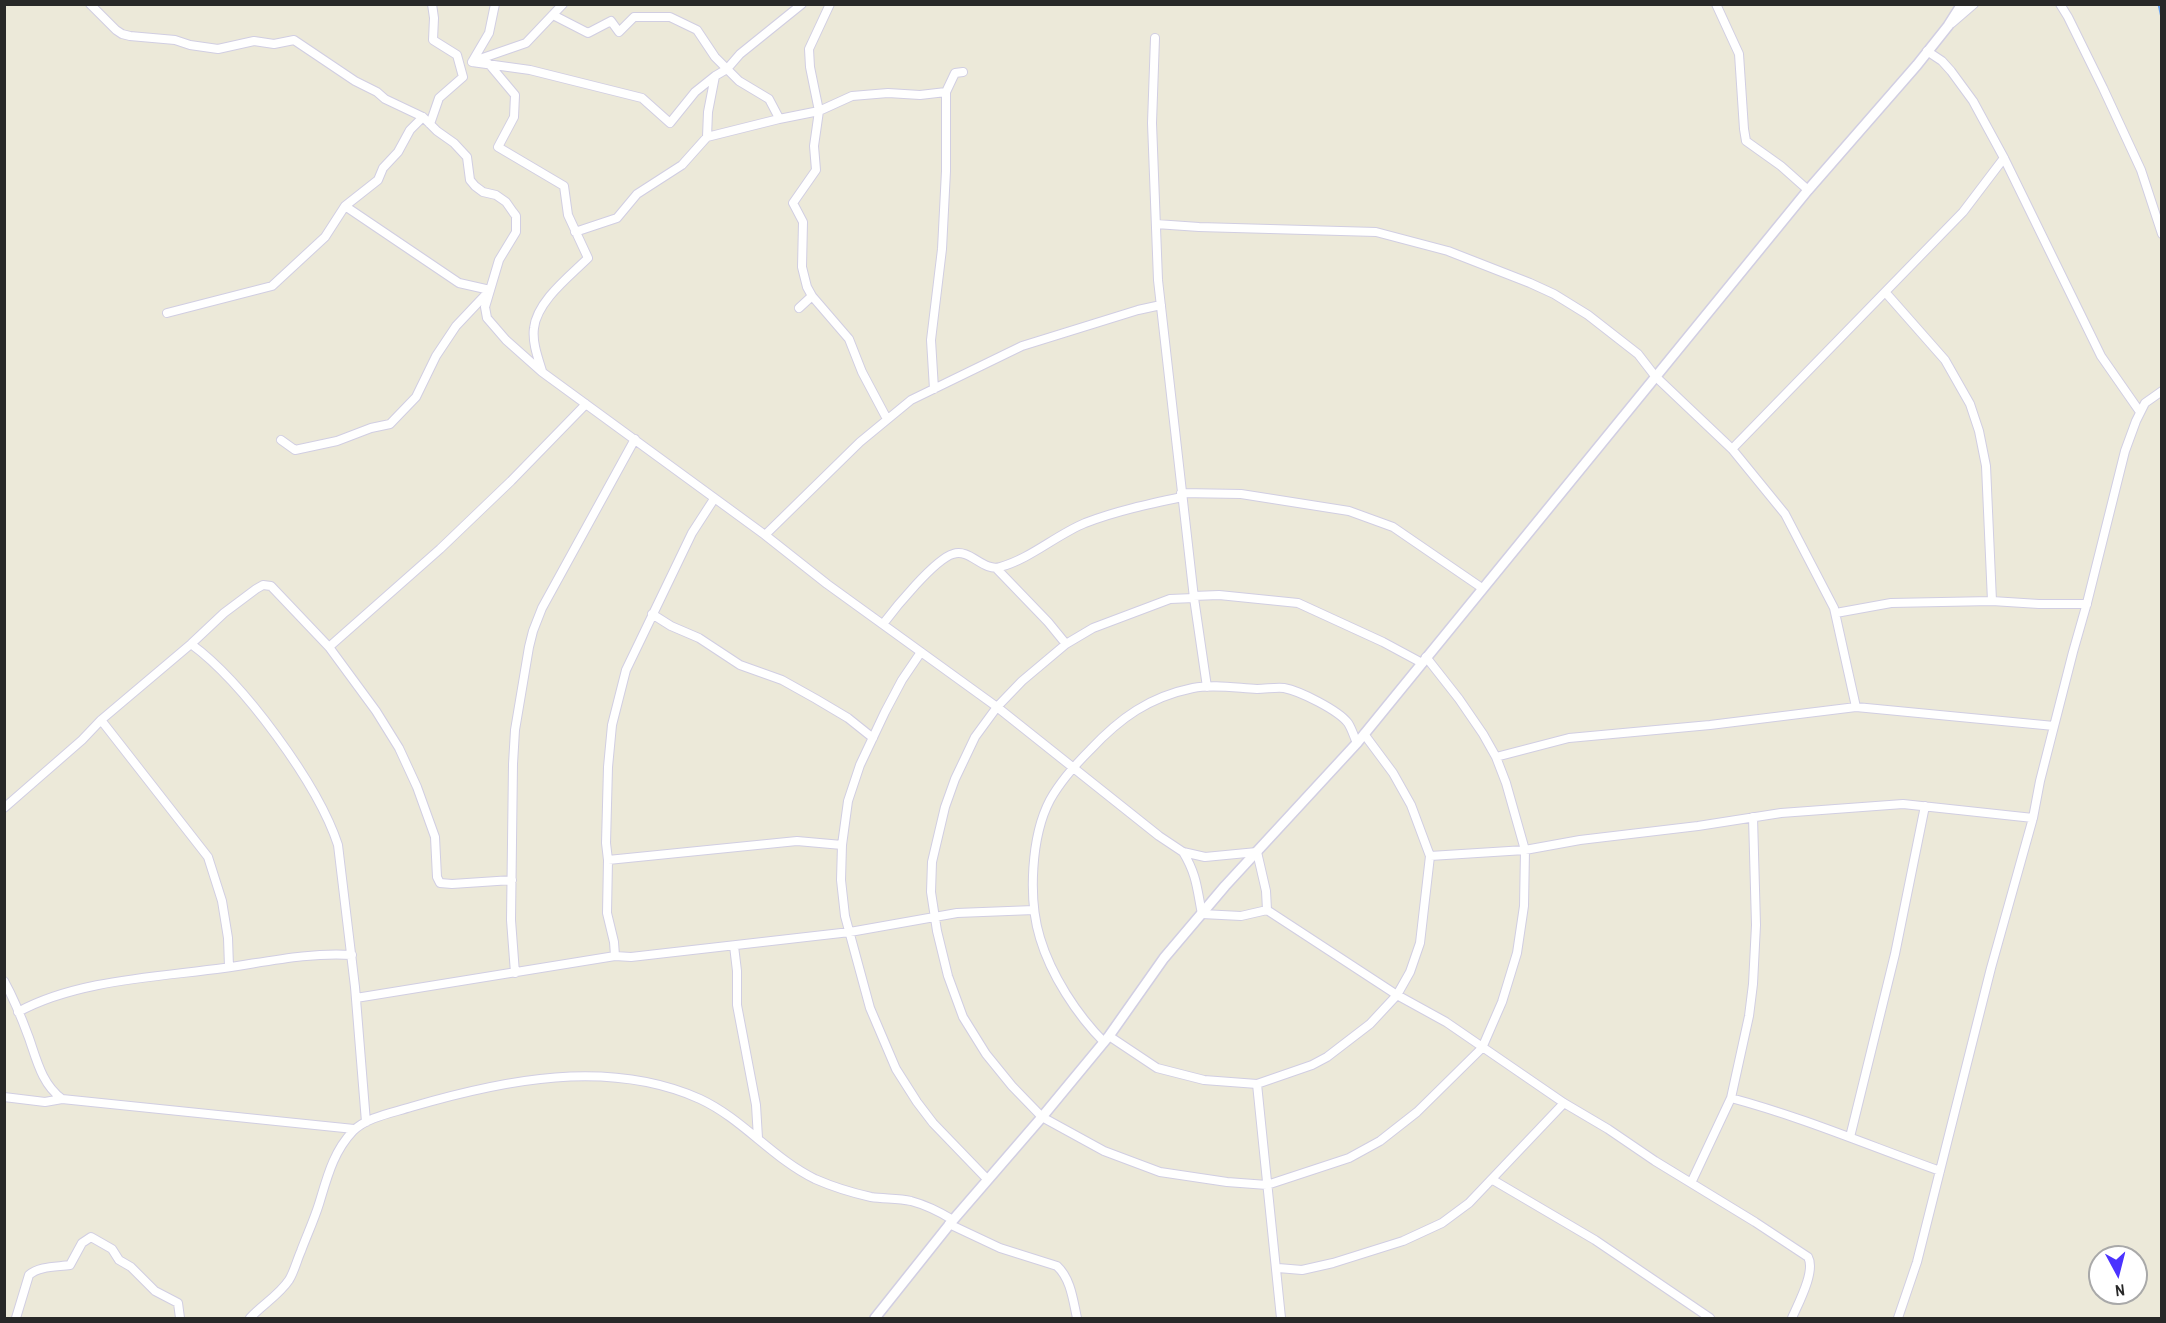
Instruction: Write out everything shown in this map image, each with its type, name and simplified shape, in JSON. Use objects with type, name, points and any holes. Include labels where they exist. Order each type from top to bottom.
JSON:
[{"type":"street","points":[[90,4],[116,30],[130,36],[175,40],[190,45],[218,49],[254,41],[274,44],[294,40],[385,99],[423,117],[467,157],[470,180],[475,186],[506,202],[516,216],[516,232],[499,260],[485,307],[486,318],[500,334],[542,372],[997,707],[1074,767],[1119,806],[1183,852],[1197,879],[1202,914]]},
{"type":"street","points":[[430,124],[439,98],[463,77],[457,56],[433,40],[432,4]]},
{"type":"street","points":[[472,62],[489,33],[495,4]]},
{"type":"street","points":[[472,62],[526,43],[563,4]]},
{"type":"street","points":[[472,62],[530,70],[642,98],[670,123],[695,92],[727,69],[740,54],[802,4]]},
{"type":"street","points":[[830,4],[809,49],[810,67],[819,111],[813,146],[816,170],[793,203],[803,222],[802,267],[807,287],[849,339],[862,372],[887,418]]},
{"type":"street","points":[[1716,4],[1739,54],[1746,141],[1781,166],[1808,190]]},
{"type":"street","points":[[875,1318],[951,1222],[1106,1039],[1164,958],[1257,852],[1357,744],[1808,190],[1948,26],[1962,4]]},
{"type":"street","points":[[1948,26],[1974,4]]},
{"type":"street","points":[[2060,4],[2103,88],[2141,170],[2162,234]]},
{"type":"street","points":[[553,15],[588,33],[611,21],[619,32],[634,17],[670,17],[697,30],[715,57],[739,81],[769,99],[779,118]]},
{"type":"street","points":[[1155,38],[1152,123],[1155,249],[1194,597],[1207,687]]},
{"type":"street","points":[[1927,51],[1947,66],[1973,101],[2004,158],[2101,356],[2140,412]]},
{"type":"street","points":[[489,64],[515,95],[514,117],[498,147],[564,186],[568,215],[588,258],[546,298],[534,327],[534,342],[542,372]]},
{"type":"street","points":[[934,389],[931,340],[942,249],[946,171],[946,92],[955,73],[963,72]]},
{"type":"street","points":[[707,137],[708,112],[715,76]]},
{"type":"street","points":[[575,232],[617,218],[637,194],[682,165],[707,137],[779,118],[819,111],[852,96],[888,93],[920,95],[946,92]]},
{"type":"street","points":[[167,313],[272,286],[325,237],[345,206],[378,180],[383,168],[398,152],[410,130],[423,117]]},
{"type":"street","points":[[1732,449],[1963,212],[2004,158]]},
{"type":"street","points":[[345,206],[459,283],[490,290]]},
{"type":"street","points":[[1156,224],[1376,232],[1448,251],[1554,294],[1588,315],[1638,354],[1655,376],[1732,449],[1785,514],[1836,613],[1856,707]]},
{"type":"street","points":[[281,440],[296,450],[337,441],[371,428],[390,424],[416,398],[436,356],[456,326],[490,290]]},
{"type":"street","points":[[1886,293],[1945,360],[1970,404],[1979,431],[1986,466],[1992,601]]},
{"type":"street","points":[[799,308],[812,296]]},
{"type":"street","points":[[765,535],[887,418],[911,400],[1022,346],[1161,305]]},
{"type":"street","points":[[1898,1318],[1917,1262],[1988,980],[2033,818],[2054,726],[2125,451],[2145,403],[2162,391]]},
{"type":"street","points":[[329,647],[440,549],[586,404]]},
{"type":"street","points":[[515,973],[511,920],[513,752],[532,631],[542,608],[635,439]]},
{"type":"street","points":[[883,624],[929,573],[953,554],[962,552],[983,565],[996,568],[1011,563],[1083,524],[1182,495],[1242,494],[1349,511],[1393,527],[1482,588]]},
{"type":"street","points":[[615,956],[607,913],[606,843],[608,767],[612,725],[626,670],[692,533],[714,499]]},
{"type":"street","points":[[996,568],[1066,644]]},
{"type":"street","points":[[4,807],[224,613],[263,585],[271,586],[329,647],[376,711],[399,748],[417,787],[435,837],[437,877],[440,883],[512,880]]},
{"type":"street","points":[[1218,595],[1298,603],[1424,660],[1459,699],[1496,757],[1506,783],[1525,850],[1524,906],[1516,953],[1502,1002],[1482,1048],[1417,1112],[1380,1141],[1349,1158],[1267,1185],[1227,1182],[1160,1172],[1104,1151],[1042,1117],[1012,1086],[986,1054],[963,1017],[948,976],[931,892],[932,862],[945,807],[955,779],[975,737],[997,707],[1022,681],[1066,644],[1093,628],[1147,606],[1170,599],[1194,597],[1218,595]]},
{"type":"street","points":[[1836,613],[1891,603],[1992,601],[2087,604]]},
{"type":"street","points":[[652,614],[671,627],[699,638],[740,665],[782,680],[816,699],[848,718],[873,738]]},
{"type":"street","points":[[191,644],[209,657],[262,717],[302,775],[334,832],[338,844],[352,955],[366,1122]]},
{"type":"street","points":[[921,652],[902,680],[873,738],[860,765],[848,801],[842,845],[841,880],[845,916],[870,1008],[897,1069],[933,1124],[987,1179]]},
{"type":"street","points":[[1357,744],[1347,722],[1318,701],[1284,688],[1207,687],[1171,694],[1136,709],[1104,736],[1074,767],[1050,800],[1038,831],[1034,864],[1034,910],[1040,939],[1083,1021],[1106,1039],[1157,1068],[1204,1080],[1257,1084],[1312,1065],[1327,1057],[1370,1024],[1397,995],[1410,972],[1420,943],[1430,856],[1411,805],[1393,773],[1364,734]]},
{"type":"street","points":[[1496,757],[1569,738],[1710,725],[1856,707],[2054,726]]},
{"type":"street","points":[[101,720],[208,857],[222,901],[228,938],[229,967]]},
{"type":"street","points":[[1430,856],[1525,850],[1580,840],[1781,813],[1903,804],[2033,818]]},
{"type":"street","points":[[1850,1137],[1895,954],[1925,806]]},
{"type":"street","points":[[1691,1183],[1731,1098],[1749,1016],[1754,974],[1757,891],[1753,817]]},
{"type":"street","points":[[608,860],[797,842],[842,845]]},
{"type":"street","points":[[1183,852],[1205,857],[1257,852]]},
{"type":"street","points":[[1257,852],[1266,891],[1267,910]]},
{"type":"street","points":[[356,998],[615,956],[631,957],[850,932],[957,913],[1034,910]]},
{"type":"street","points":[[1202,914],[1241,916],[1267,910],[1397,995],[1446,1022],[1564,1103],[1808,1257],[1811,1263],[1810,1271],[1792,1318]]},
{"type":"street","points":[[734,946],[737,1005],[756,1106],[759,1138]]},
{"type":"street","points":[[18,1012],[36,1002],[73,990],[331,954],[352,955]]},
{"type":"street","points":[[4,981],[41,1074],[49,1087],[62,1100]]},
{"type":"street","points":[[250,1318],[289,1280],[318,1206],[334,1156],[354,1129],[366,1122],[440,1098],[496,1084],[525,1080],[604,1077],[667,1088],[699,1099],[717,1108],[759,1138],[773,1153],[816,1179],[871,1197],[911,1201],[933,1209],[951,1222],[1000,1248],[1057,1266],[1063,1272],[1072,1292],[1077,1318]]},
{"type":"street","points":[[1257,1084],[1278,1268],[1281,1318]]},
{"type":"street","points":[[4,1096],[45,1102],[62,1100],[354,1129]]},
{"type":"street","points":[[1731,1098],[1850,1137],[1940,1171]]},
{"type":"street","points":[[1278,1268],[1302,1270],[1333,1263],[1403,1240],[1442,1223],[1469,1203],[1493,1180],[1564,1103]]},
{"type":"street","points":[[1493,1180],[1595,1240],[1710,1318]]},
{"type":"street","points":[[16,1318],[29,1275],[33,1271],[45,1268],[70,1265],[82,1243],[91,1237],[112,1249],[119,1260],[131,1267],[155,1291],[178,1303],[180,1318]]},
{"type":"waterway","points":[[2159,4],[2162,18]]}]
